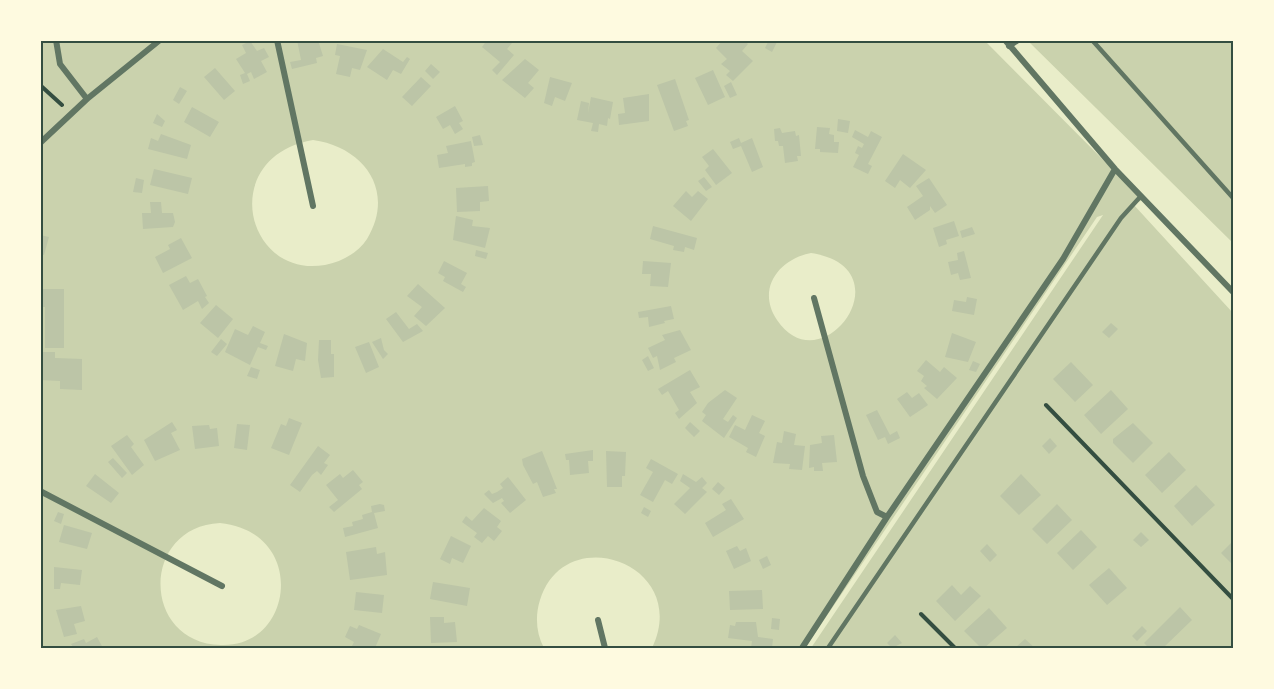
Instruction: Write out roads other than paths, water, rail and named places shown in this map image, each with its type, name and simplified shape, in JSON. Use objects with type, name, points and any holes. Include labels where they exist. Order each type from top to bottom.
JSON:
[{"type":"street","points":[[56,40],[60,64],[87,99]]},
{"type":"street","points":[[40,143],[87,99],[160,40]]},
{"type":"street","points":[[277,40],[313,206]]},
{"type":"street","points":[[1018,40],[1007,43],[1115,169],[1233,293]]},
{"type":"street","points":[[802,648],[887,517],[1063,259],[1115,169]]},
{"type":"street","points":[[814,298],[866,484],[878,512],[887,517]]},
{"type":"street","points":[[40,491],[222,586]]},
{"type":"street","points":[[598,620],[605,648]]},
{"type":"lane","points":[[1092,40],[1233,199]]},
{"type":"lane","points":[[828,648],[1121,218],[1141,196]]}]
